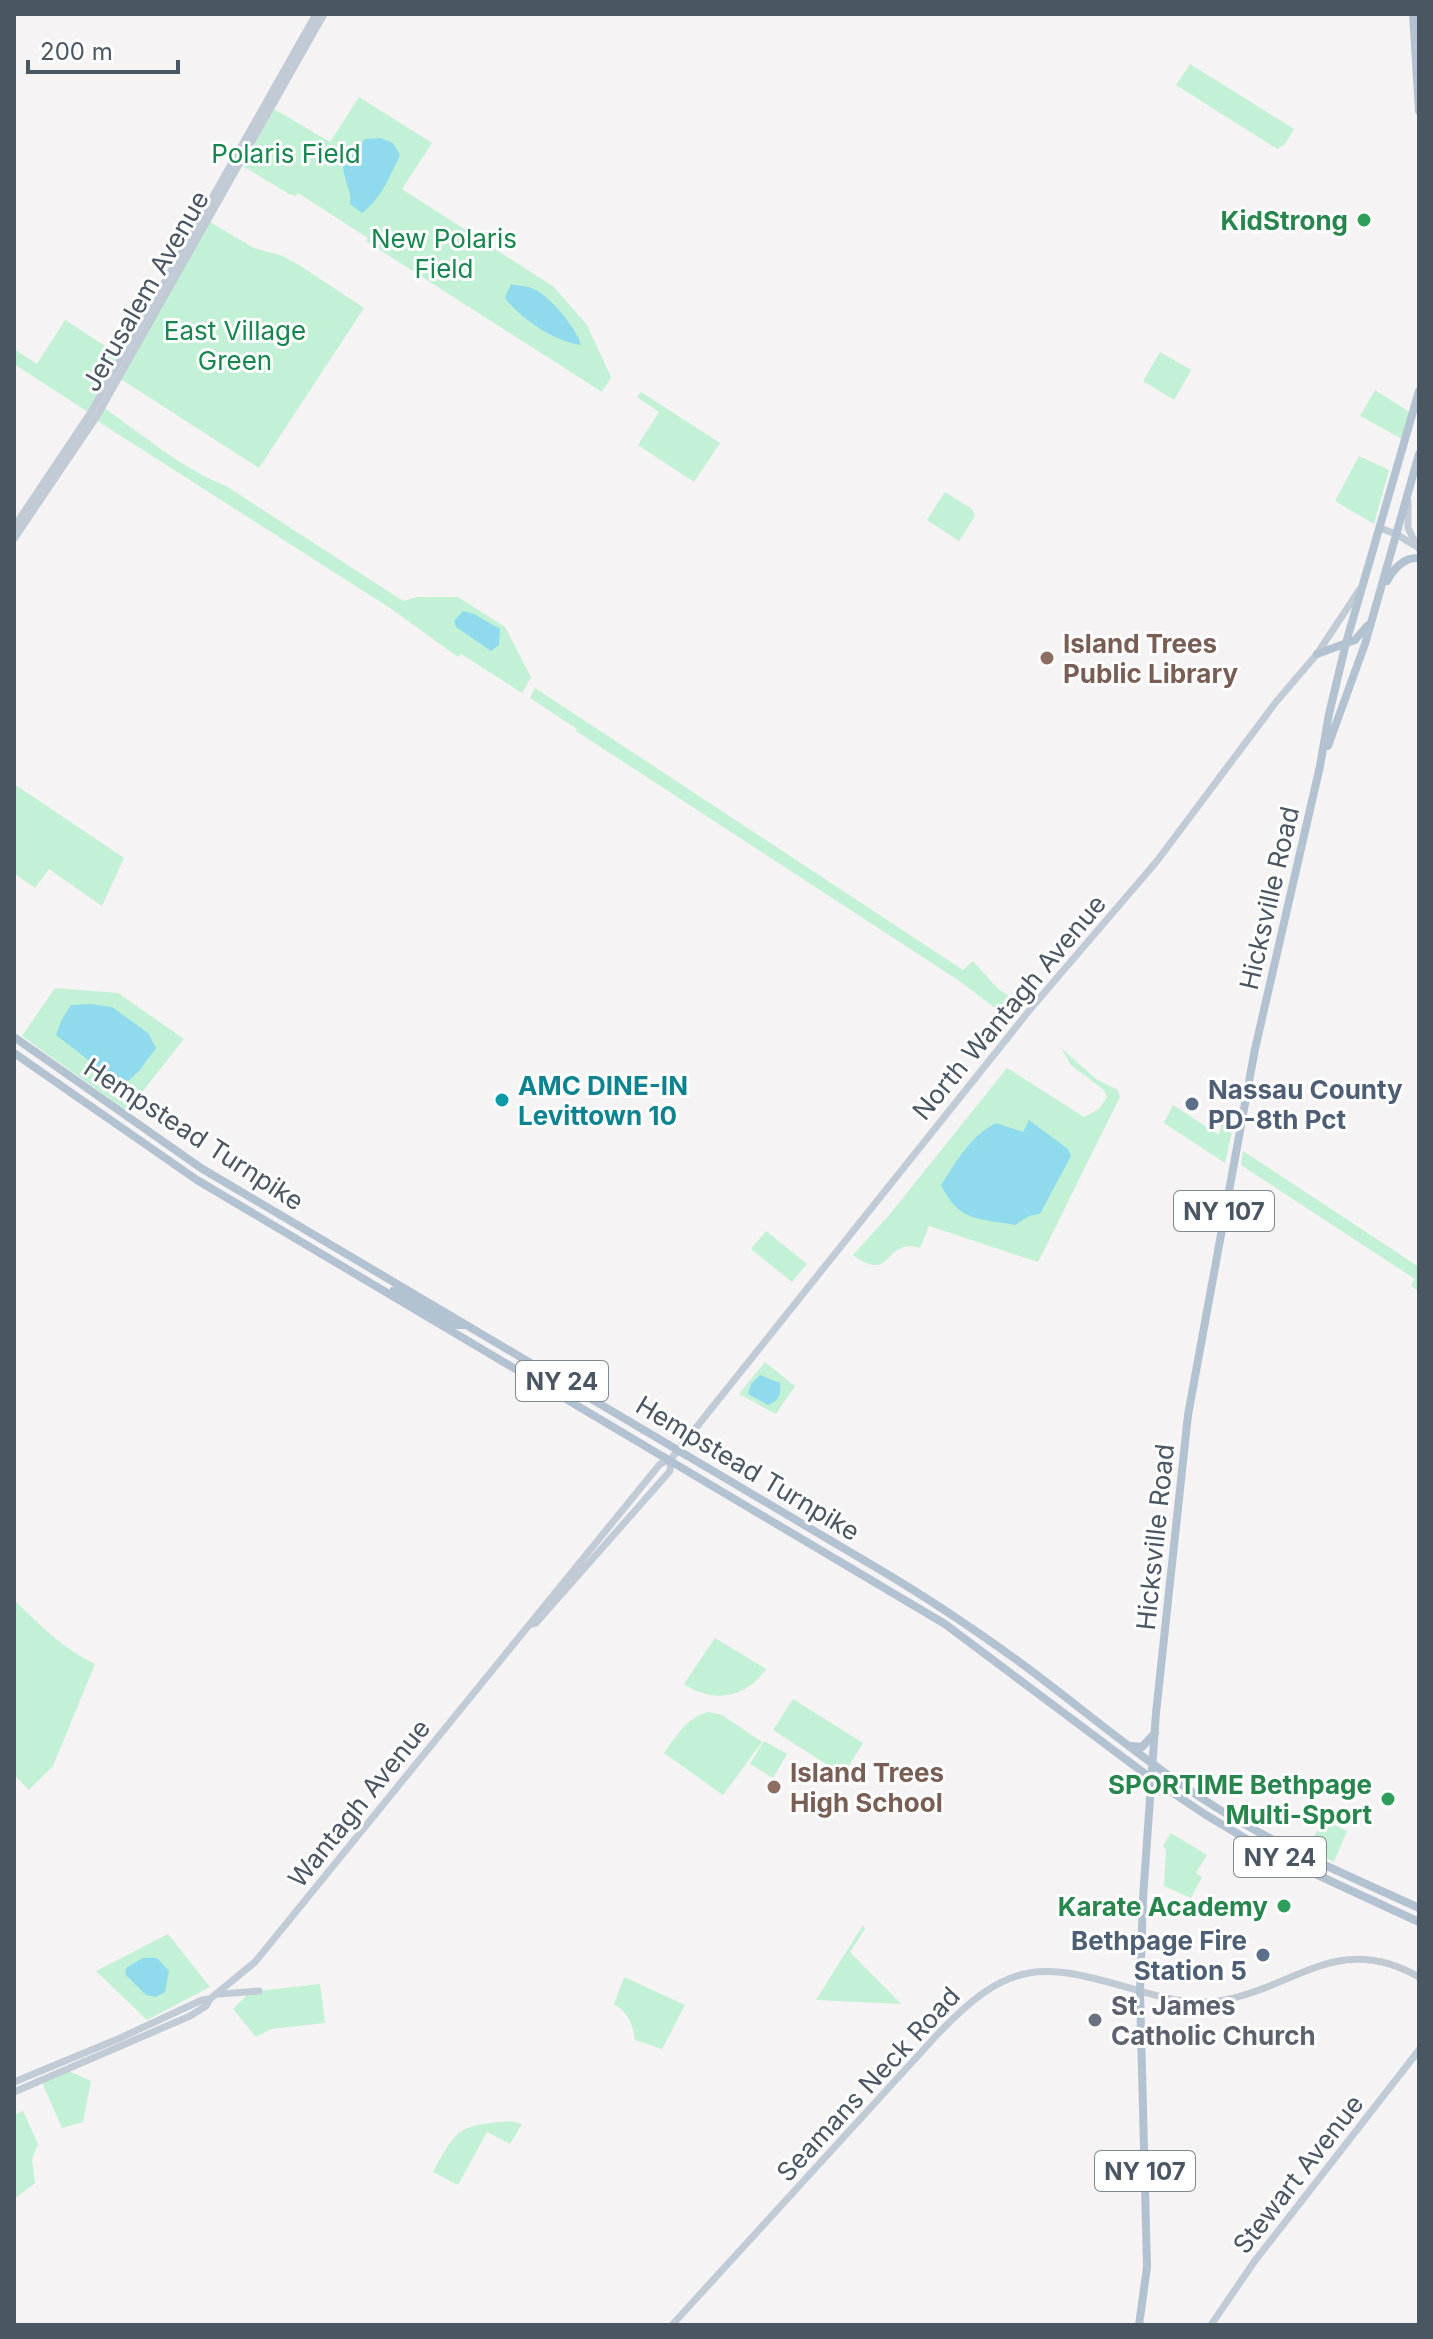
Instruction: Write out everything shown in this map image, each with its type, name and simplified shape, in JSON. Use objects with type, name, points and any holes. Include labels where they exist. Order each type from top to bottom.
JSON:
[{"type":"main road","name":"Jerusalem Avenue","points":[[14,527],[91,412],[316,14]]},
{"type":"main road","name":"Jerusalem Avenue","points":[[14,539],[97,416],[324,14]]},
{"type":"main road","points":[[1413,14],[1419,111]]},
{"type":"main road","name":"Hicksville Road","points":[[1139,2325],[1147,2267],[1140,1991],[1143,1898],[1155,1732],[1188,1415],[1255,1049],[1340,667],[1419,391]]},
{"type":"main road","name":"Hicksville Road","points":[[1320,766],[1378,600],[1419,454]]},
{"type":"main road","points":[[1408,493],[1408,528],[1419,552]]},
{"type":"main road","points":[[1380,528],[1396,534],[1419,552]]},
{"type":"main road","points":[[1378,600],[1388,578],[1399,564],[1419,552]]},
{"type":"main road","name":"North Wantagh Avenue","points":[[678,1450],[1032,1007],[1157,861],[1276,702],[1317,654],[1363,584]]},
{"type":"main road","points":[[1317,654],[1360,636],[1372,618]]},
{"type":"main road","points":[[1327,650],[1337,655],[1340,667]]},
{"type":"main road","name":"Hempstead Turnpike","points":[[14,1037],[201,1168],[951,1614],[1153,1765],[1214,1806],[1258,1831],[1419,1908]]},
{"type":"main road","name":"Hempstead Turnpike","points":[[14,1053],[197,1180],[945,1624],[1185,1802],[1270,1853],[1419,1922]]},
{"type":"main road","points":[[377,1286],[406,1296],[455,1325],[467,1324]]},
{"type":"main road","points":[[460,1335],[467,1324]]},
{"type":"main road","name":"Wantagh Avenue","points":[[14,2082],[210,1999],[255,1962],[532,1624],[578,1563],[660,1464],[671,1459],[678,1450]]},
{"type":"main road","points":[[1128,1745],[1142,1747],[1155,1732]]},
{"type":"main road","points":[[1150,1807],[1156,1797],[1163,1793],[1185,1802]]},
{"type":"main road","name":"Seamans Neck Road","points":[[672,2325],[976,1996],[1003,1981],[1048,1971],[1088,1976],[1140,1991]]},
{"type":"main road","points":[[218,1994],[259,1991]]},
{"type":"main road","name":"Wantagh Avenue","points":[[14,2092],[190,2016],[206,2006],[210,1999]]},
{"type":"main road","name":"Stewart Avenue","points":[[1211,2325],[1254,2262],[1419,2050]]},
{"type":"street","points":[[1140,1991],[1172,2000],[1223,2001],[1324,1963],[1350,1959],[1390,1963],[1419,1977]]},
{"type":"green space","points":[[1190,64],[1294,129],[1285,144],[1277,149],[1176,85]]},
{"type":"green space","points":[[359,97],[432,143],[402,189],[554,287],[587,325],[611,377],[602,392],[366,241],[368,238],[298,193],[296,196],[289,194],[243,166],[274,109],[330,142]]},
{"type":"green space","name":"East Village Green","points":[[205,219],[254,248],[283,256],[364,308],[259,468],[116,376]]},
{"type":"green space","points":[[65,320],[119,355],[88,412],[14,364],[14,349],[37,364]]},
{"type":"green space","points":[[1160,352],[1191,370],[1174,400],[1143,381]]},
{"type":"green space","points":[[1375,390],[1411,413],[1404,440],[1360,416]]},
{"type":"green space","points":[[641,392],[720,443],[694,482],[638,445],[659,412],[637,397]]},
{"type":"green space","points":[[104,408],[178,461],[226,486],[403,601],[418,597],[458,597],[505,627],[531,677],[522,693],[461,654],[458,657],[390,608],[96,420]]},
{"type":"green space","points":[[1359,456],[1389,470],[1374,524],[1335,501]]},
{"type":"green space","points":[[945,492],[972,509],[975,516],[959,541],[927,520]]},
{"type":"green space","points":[[535,688],[963,970],[973,961],[998,989],[1018,1002],[1007,1017],[958,980],[576,731],[530,698]]},
{"type":"green space","points":[[14,784],[124,858],[102,906],[49,869],[35,888],[14,873]]},
{"type":"green space","points":[[55,988],[118,993],[184,1039],[127,1111],[22,1036]]},
{"type":"green space","points":[[1061,1048],[1096,1079],[1118,1090],[1120,1097],[1038,1262],[929,1226],[920,1248],[908,1246],[900,1249],[882,1263],[866,1263],[853,1255],[890,1214],[1007,1068],[1084,1117],[1099,1109],[1107,1097],[1104,1090],[1071,1065]]},
{"type":"green space","points":[[1173,1105],[1219,1135],[1222,1119],[1233,1126],[1225,1163],[1164,1123]]},
{"type":"green space","points":[[1243,1151],[1419,1267],[1419,1291],[1411,1286],[1415,1279],[1241,1165]]},
{"type":"green space","points":[[766,1231],[807,1264],[792,1282],[751,1249]]},
{"type":"green space","points":[[765,1362],[795,1386],[776,1414],[739,1394]]},
{"type":"green space","points":[[14,1600],[62,1643],[95,1664],[53,1766],[29,1790],[14,1775]]},
{"type":"green space","points":[[715,1638],[766,1669],[749,1686],[729,1695],[707,1694],[684,1684]]},
{"type":"green space","points":[[793,1699],[863,1743],[843,1775],[773,1730]]},
{"type":"green space","points":[[708,1712],[722,1715],[762,1742],[723,1795],[664,1753],[688,1723]]},
{"type":"green space","points":[[764,1741],[787,1754],[773,1778],[750,1764]]},
{"type":"green space","points":[[1323,1819],[1347,1831],[1334,1862],[1308,1849]]},
{"type":"green space","points":[[1171,1833],[1207,1855],[1196,1873],[1202,1877],[1191,1898],[1164,1886],[1166,1850],[1163,1846]]},
{"type":"green space","points":[[863,1925],[865,1929],[850,1952],[901,2004],[816,2000]]},
{"type":"green space","points":[[168,1934],[210,1987],[147,2020],[96,1971]]},
{"type":"green space","points":[[624,1977],[685,2005],[662,2049],[635,2040],[629,2019],[614,2004]]},
{"type":"green space","points":[[320,1984],[325,2023],[271,2029],[256,2037],[233,2009],[250,1992]]},
{"type":"green space","points":[[62,2068],[91,2081],[83,2122],[62,2128],[40,2078]]},
{"type":"green space","points":[[23,2111],[38,2144],[32,2159],[35,2183],[14,2199],[14,2115]]},
{"type":"green space","points":[[511,2121],[522,2124],[510,2144],[487,2132],[458,2185],[433,2172],[449,2145],[462,2131]]},
{"type":"water","points":[[381,138],[393,143],[400,155],[380,194],[362,213],[350,204],[343,167],[365,139]]},
{"type":"water","points":[[511,284],[534,289],[549,300],[569,323],[581,345],[549,334],[520,313],[505,298]]},
{"type":"water","points":[[463,611],[500,629],[499,645],[491,651],[456,627],[454,621]]},
{"type":"water","points":[[71,1005],[112,1007],[148,1033],[156,1048],[126,1083],[109,1076],[56,1035]]},
{"type":"water","points":[[1029,1120],[1068,1149],[1071,1156],[1040,1214],[1029,1216],[1015,1225],[980,1219],[962,1212],[941,1185],[958,1158],[979,1135],[996,1123],[1023,1132]]},
{"type":"water","points":[[760,1375],[780,1383],[778,1397],[768,1405],[748,1394],[751,1384]]},
{"type":"water","points":[[143,1958],[157,1958],[169,1971],[165,1992],[156,1997],[146,1995],[125,1974],[126,1968]]},
{"type":"place","name":"KidStrong","points":[[1364,220]]},
{"type":"place","name":"Island Trees Public Library","points":[[1047,658]]},
{"type":"place","name":"AMC DINE-IN Levittown 10","points":[[502,1100]]},
{"type":"place","name":"Nassau County PD-8th Pct","points":[[1192,1104]]},
{"type":"place","name":"Island Trees High School","points":[[774,1787]]},
{"type":"place","name":"SPORTIME Bethpage Multi-Sport","points":[[1388,1799]]},
{"type":"place","name":"Karate Academy","points":[[1284,1906]]},
{"type":"place","name":"Bethpage Fire Station 5","points":[[1263,1955]]},
{"type":"place","name":"St. James Catholic Church","points":[[1095,2020]]},
{"type":"park label","name":"Polaris Field","points":[[286,153]]},
{"type":"park label","name":"New Polaris Field","points":[[444,253]]}]
